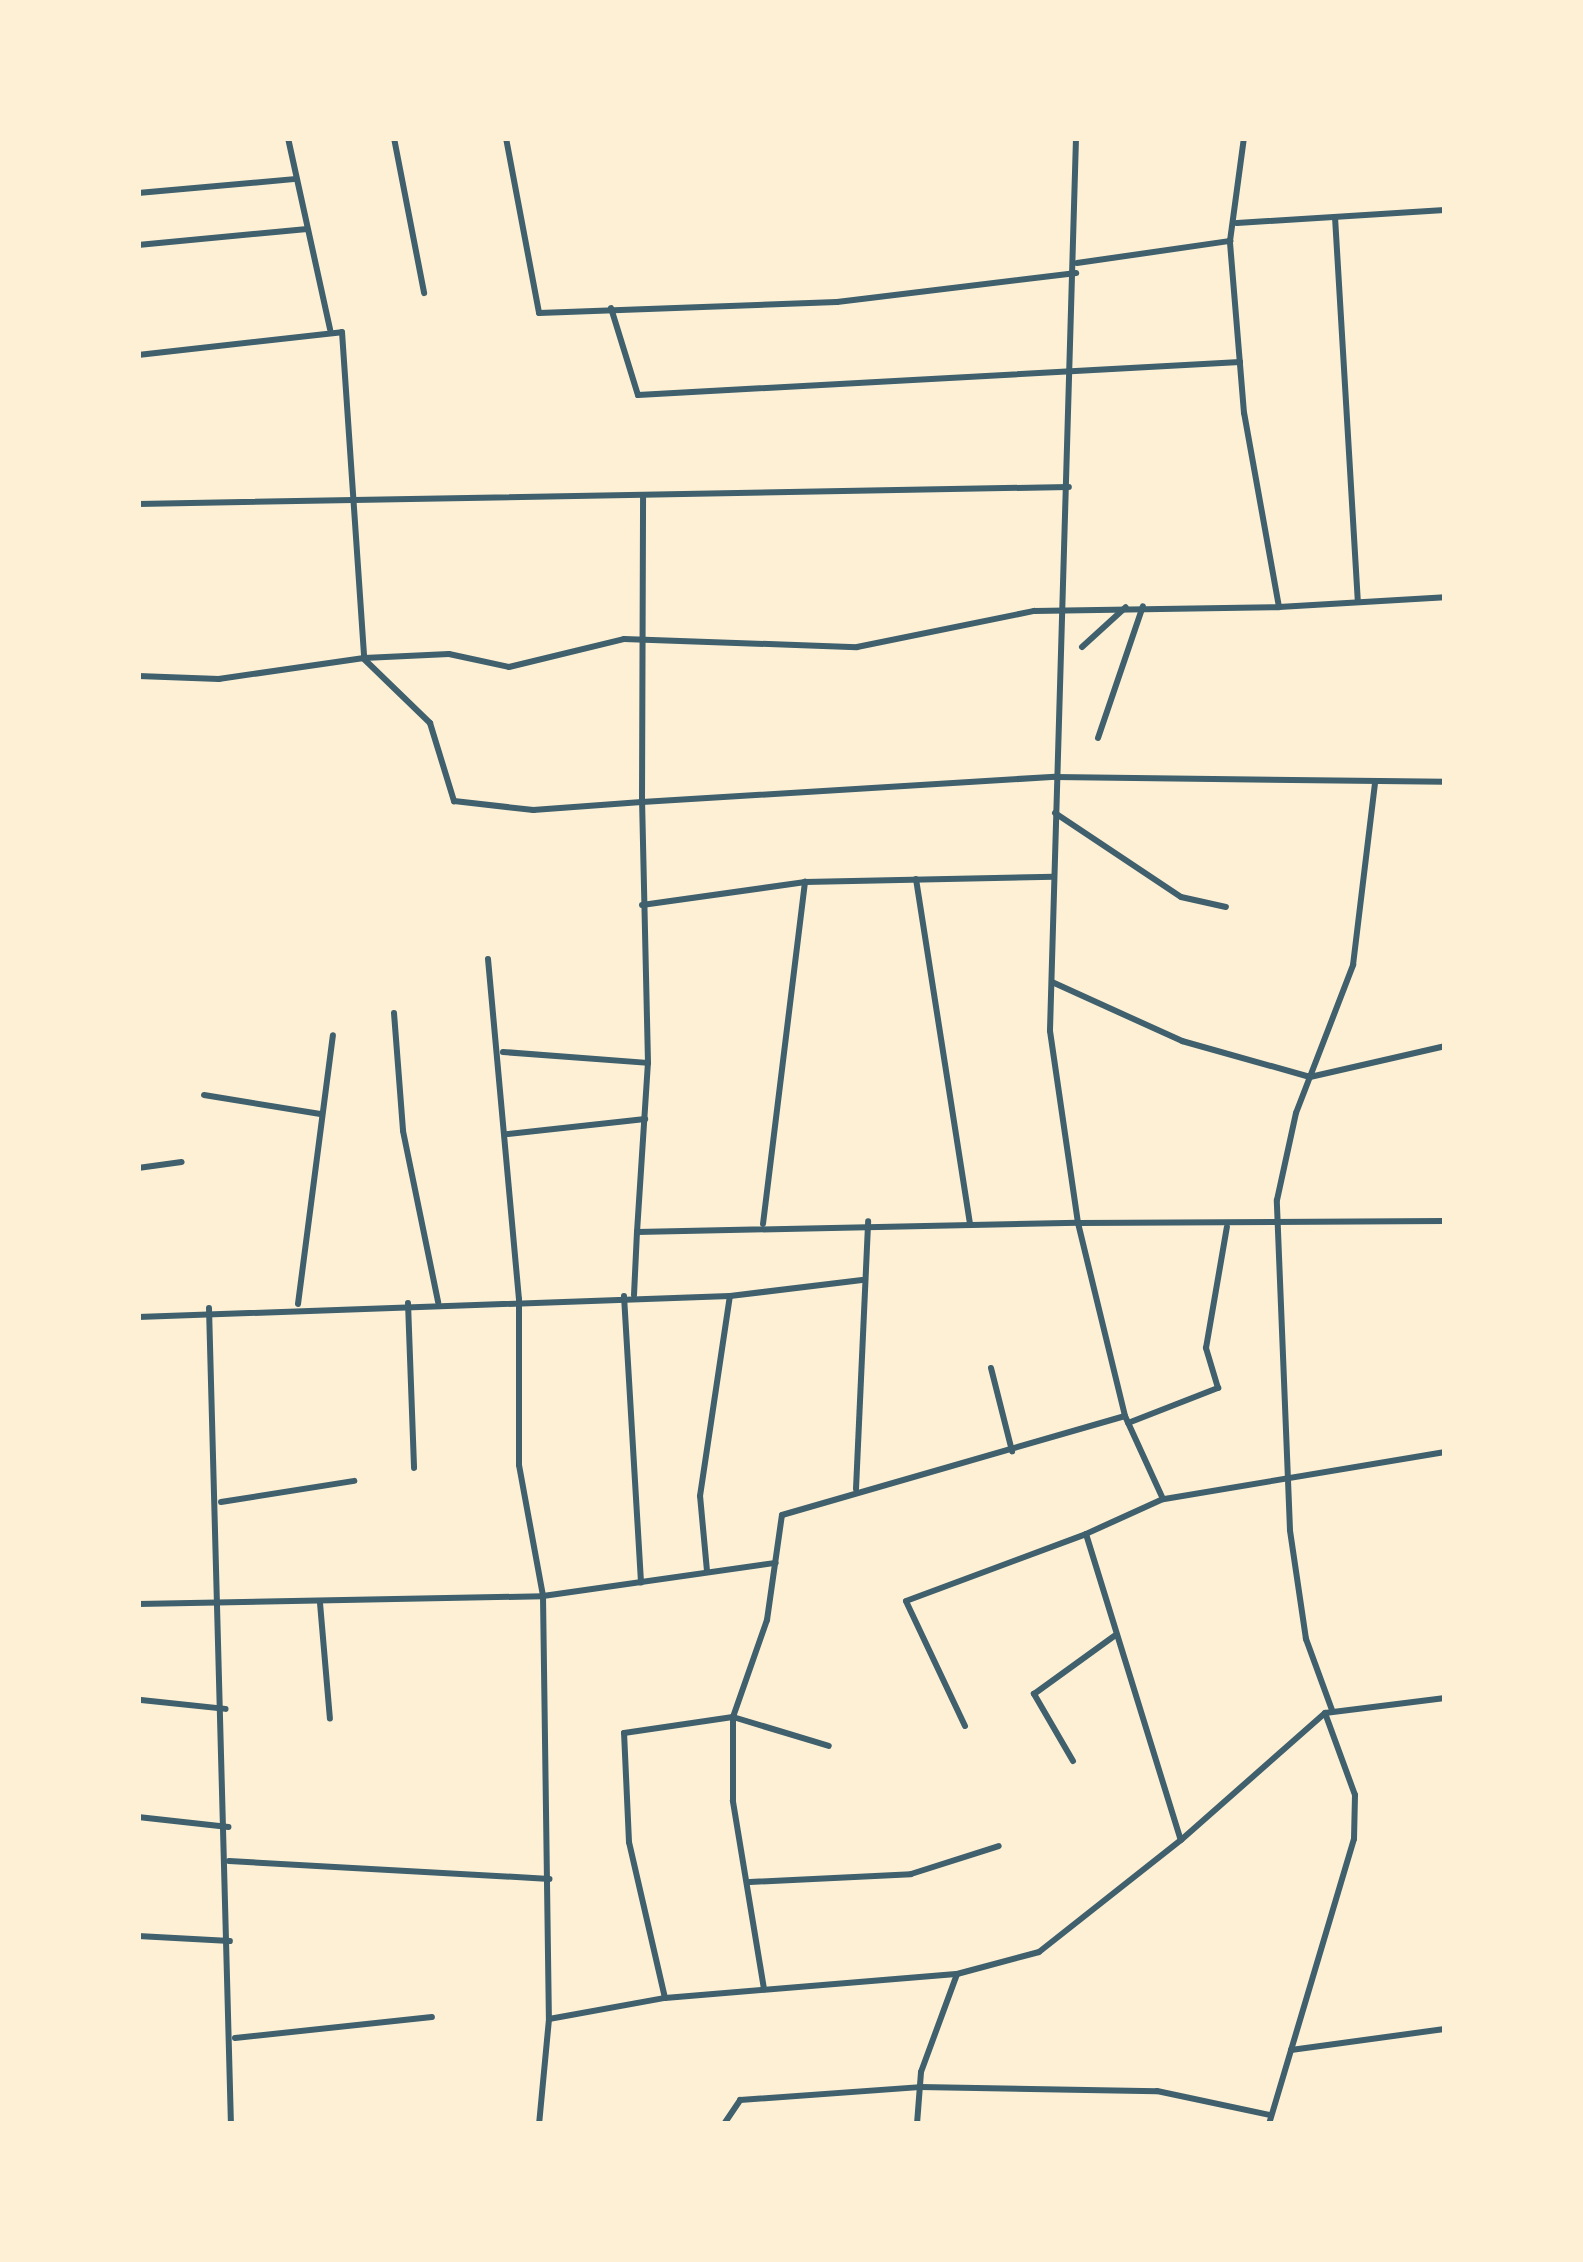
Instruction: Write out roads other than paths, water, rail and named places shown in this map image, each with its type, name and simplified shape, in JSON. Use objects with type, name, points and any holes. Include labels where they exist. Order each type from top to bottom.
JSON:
[{"type":"street","points":[[288,138],[330,329]]},
{"type":"street","points":[[394,138],[424,293]]},
{"type":"street","points":[[506,138],[535,307],[854,301],[1076,273]]},
{"type":"street","points":[[1076,138],[1069,487],[1055,777],[1051,1064],[1078,1223],[1127,1420],[1163,1499]]},
{"type":"street","points":[[1244,138],[1237,223],[1230,241],[1240,362],[1279,607]]},
{"type":"street","points":[[138,193],[296,179]]},
{"type":"street","points":[[1237,223],[1445,210]]},
{"type":"street","points":[[1335,217],[1358,601]]},
{"type":"street","points":[[138,245],[308,229]]},
{"type":"street","points":[[1445,239],[1445,264]]},
{"type":"street","points":[[1076,263],[1230,241]]},
{"type":"street","points":[[611,308],[638,395],[1240,362]]},
{"type":"street","points":[[138,355],[330,329],[343,332],[347,498],[364,658],[430,723],[454,801],[642,802],[1055,777],[1445,782]]},
{"type":"street","points":[[138,504],[1069,487]]},
{"type":"street","points":[[634,1295],[648,1063],[642,905],[647,637],[643,498]]},
{"type":"street","points":[[138,676],[219,679],[364,658],[449,654],[509,667],[647,637],[857,647],[1129,605],[1279,607],[1445,597]]},
{"type":"street","points":[[1082,646],[1129,605]]},
{"type":"street","points":[[1098,738],[1143,606]]},
{"type":"street","points":[[724,2124],[740,2100],[920,2087],[1157,2091],[1269,2120],[1357,1817],[1306,1639],[1290,1475],[1279,1172],[1364,916],[1375,783]]},
{"type":"street","points":[[1055,813],[1181,897],[1226,907]]},
{"type":"street","points":[[642,905],[806,882],[1054,877]]},
{"type":"street","points":[[916,879],[970,1226]]},
{"type":"street","points":[[763,1224],[806,882]]},
{"type":"street","points":[[488,959],[503,1052],[518,1300],[519,1465],[543,1596],[549,2019],[539,2124]]},
{"type":"street","points":[[1052,982],[1182,1041],[1310,1077],[1445,1046]]},
{"type":"street","points":[[394,1013],[403,1131],[438,1302]]},
{"type":"street","points":[[298,1304],[333,1035]]},
{"type":"street","points":[[503,1052],[648,1063]]},
{"type":"street","points":[[204,1095],[320,1114]]},
{"type":"street","points":[[508,1134],[645,1119]]},
{"type":"street","points":[[138,1168],[182,1162]]},
{"type":"street","points":[[856,1489],[868,1221]]},
{"type":"street","points":[[637,1232],[868,1221],[1227,1227],[1445,1221]]},
{"type":"street","points":[[764,1989],[733,1717],[788,1508],[1127,1420],[1218,1388],[1206,1348],[1227,1227]]},
{"type":"street","points":[[138,1317],[298,1304],[730,1296],[862,1280]]},
{"type":"street","points":[[624,1295],[641,1582]]},
{"type":"street","points":[[707,1572],[700,1496],[730,1296]]},
{"type":"street","points":[[408,1302],[414,1468]]},
{"type":"street","points":[[209,1308],[224,1603],[235,2038],[231,2124]]},
{"type":"street","points":[[991,1368],[1012,1451]]},
{"type":"street","points":[[965,1726],[906,1601],[1086,1534],[1163,1499],[1445,1452]]},
{"type":"street","points":[[220,1502],[354,1481]]},
{"type":"street","points":[[1086,1534],[1181,1840]]},
{"type":"street","points":[[138,1604],[543,1596],[776,1563]]},
{"type":"street","points":[[320,1601],[330,1719]]},
{"type":"street","points":[[1072,1761],[1034,1694],[1114,1636]]},
{"type":"street","points":[[549,2019],[665,1998],[958,1974],[1039,1952],[1181,1840],[1328,1712],[1445,1698]]},
{"type":"street","points":[[141,1700],[226,1709]]},
{"type":"street","points":[[665,1998],[629,1842],[621,1741],[634,1729],[733,1717],[829,1746]]},
{"type":"street","points":[[138,1817],[228,1826]]},
{"type":"street","points":[[750,1882],[910,1874],[999,1846]]},
{"type":"street","points":[[229,1861],[549,1879]]},
{"type":"street","points":[[138,1936],[231,1941]]},
{"type":"street","points":[[917,2124],[920,2087],[958,1974]]},
{"type":"street","points":[[235,2038],[432,2017]]},
{"type":"street","points":[[1291,2050],[1445,2029]]}]
